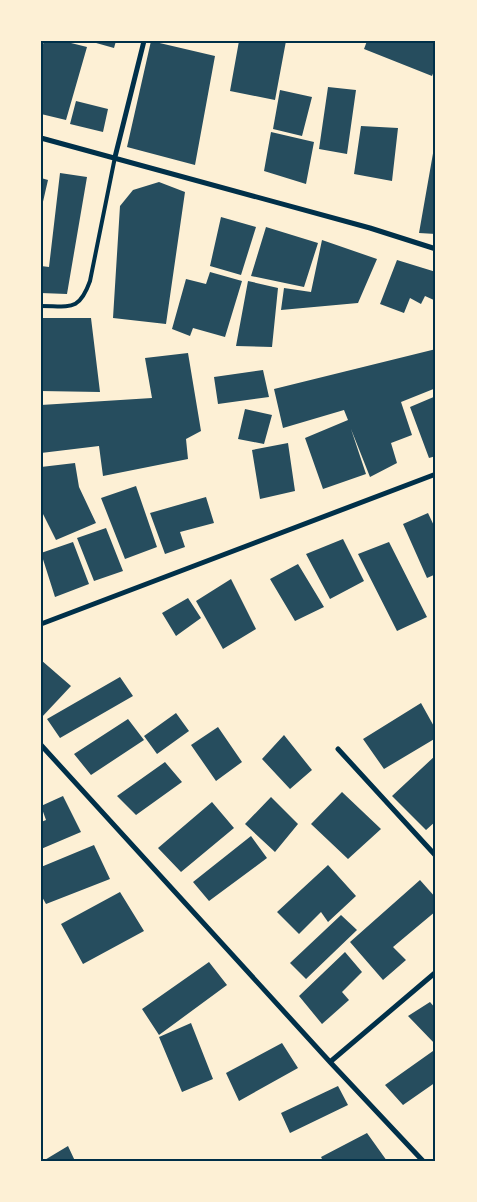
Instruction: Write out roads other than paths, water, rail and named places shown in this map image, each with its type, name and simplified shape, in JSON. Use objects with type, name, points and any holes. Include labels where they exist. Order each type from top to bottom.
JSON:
[{"type":"street","points":[[115,157],[144,41]]},
{"type":"street","points":[[41,138],[370,228],[436,249]]},
{"type":"street","points":[[41,624],[436,474]]},
{"type":"street","points":[[41,745],[422,1161]]},
{"type":"street","points":[[338,749],[436,856]]},
{"type":"street","points":[[330,1062],[436,972]]},
{"type":"lane","points":[[41,306],[72,306],[84,298],[90,281],[115,157]]}]
